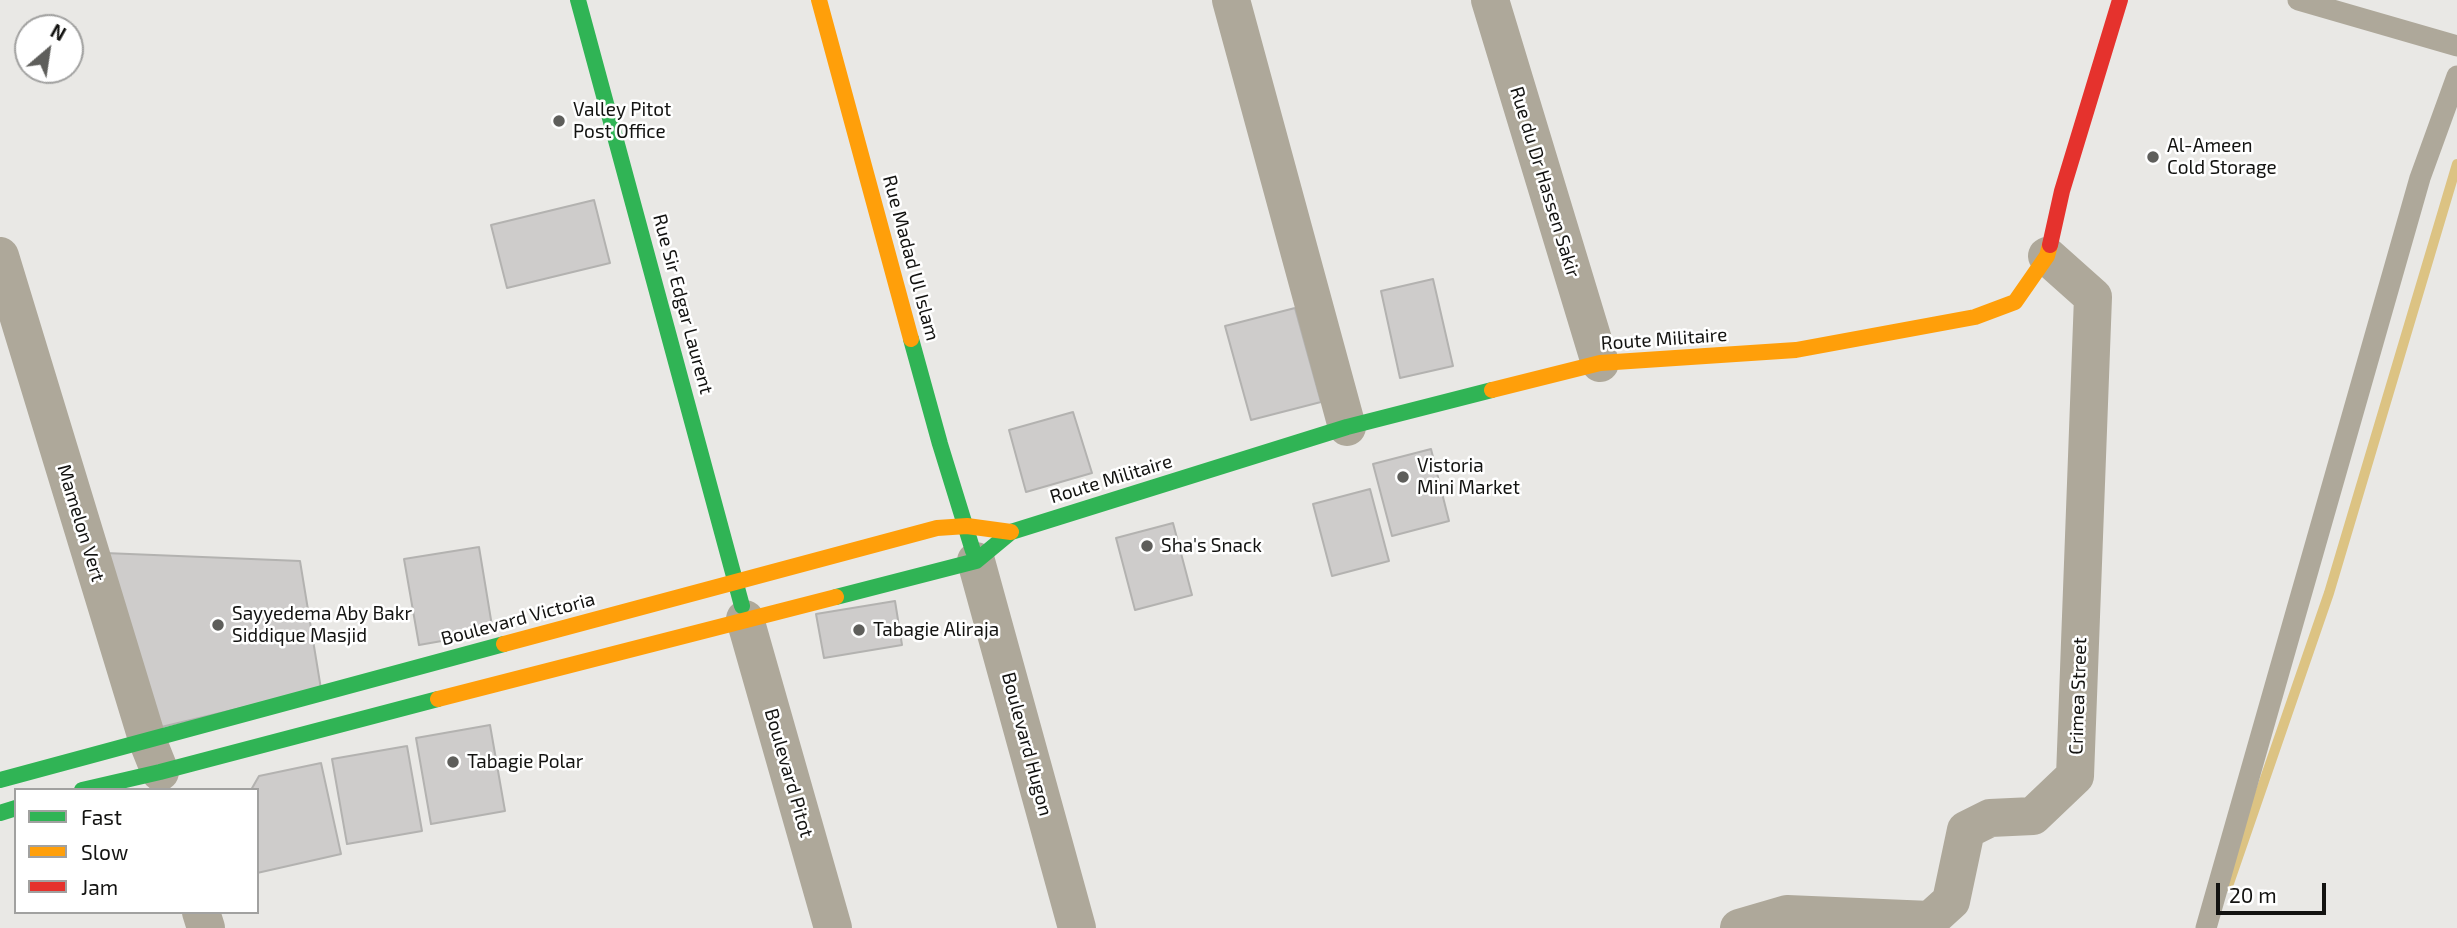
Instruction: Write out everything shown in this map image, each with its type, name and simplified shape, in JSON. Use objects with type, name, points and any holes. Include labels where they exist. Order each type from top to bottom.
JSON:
[{"type":"main road","name":"Rue Sir Edgar Laurent","points":[[578,0],[745,619]]},
{"type":"main road","name":"Rue Madad Ul Islam","points":[[819,0],[940,444],[972,543]]},
{"type":"main road","name":"Route Militaire","points":[[972,543],[1347,427],[1600,363],[1796,350],[1975,317],[2015,302],[2047,256],[2062,191],[2120,0]]},
{"type":"main road","name":"Boulevard Victoria","points":[[89,788],[158,768],[736,580],[937,528],[972,543]]},
{"type":"main road","name":"Route Militaire","points":[[972,543],[1011,532]]},
{"type":"main road","name":"Boulevard Victoria","points":[[0,780],[116,747],[158,768],[745,619],[972,543]]},
{"type":"street","points":[[1231,0],[1347,427]]},
{"type":"street","name":"Rue du Dr Hassen Sakir","points":[[1490,0],[1600,363]]},
{"type":"street","name":"Mamelon Vert","points":[[0,256],[158,768]]},
{"type":"street","name":"Crimea Street","points":[[1739,928],[1787,914],[1930,924],[1951,901],[1966,830],[1990,818],[2033,816],[2074,776],[2093,297],[2047,256]]},
{"type":"street","name":"Boulevard Hugon","points":[[972,543],[1077,928]]},
{"type":"street","name":"Boulevard Pitot","points":[[745,619],[832,928]]},
{"type":"lane","points":[[2298,0],[2457,46]]},
{"type":"lane","points":[[2206,928],[2420,178],[2457,76]]},
{"type":"building","points":[[594,200],[610,263],[507,288],[491,225]]},
{"type":"building","points":[[1433,279],[1453,366],[1400,378],[1381,291]]},
{"type":"building","points":[[1295,308],[1321,402],[1251,420],[1225,326]]},
{"type":"building","points":[[1073,412],[1092,473],[1026,492],[1009,430]]},
{"type":"building","points":[[1431,449],[1449,521],[1392,536],[1373,464]]},
{"type":"building","points":[[1370,489],[1389,561],[1332,576],[1313,504]]},
{"type":"building","points":[[1173,523],[1192,595],[1135,610],[1116,538]]},
{"type":"building","points":[[479,547],[493,632],[419,645],[404,559]]},
{"type":"building","name":"Sayyedema Aby Bakr Siddique Masjid","points":[[105,553],[300,561],[321,689],[157,728]]},
{"type":"building","name":"Tabagie Aliraja","points":[[895,601],[902,645],[824,658],[816,614]]},
{"type":"building","points":[[490,725],[505,811],[431,824],[416,738]]},
{"type":"building","points":[[407,746],[422,831],[347,844],[332,759]]},
{"type":"building","points":[[321,763],[341,854],[259,873],[259,788],[252,788],[259,776]]},
{"type":"waterway","points":[[2228,886],[2329,593],[2457,164]]},
{"type":"traffic: fast","points":[[578,0],[742,606]]},
{"type":"traffic: fast","points":[[911,339],[973,551]]},
{"type":"traffic: fast","points":[[836,597],[976,561],[1011,532],[1347,427],[1492,390]]},
{"type":"traffic: fast","points":[[0,780],[504,644]]},
{"type":"traffic: fast","points":[[91,788],[438,699]]},
{"type":"traffic: fast","points":[[0,813],[14,809]]},
{"type":"traffic: slow","points":[[819,0],[911,339]]},
{"type":"traffic: slow","points":[[1492,390],[1600,363],[1796,350],[1975,317],[2015,302],[2047,256],[2050,245]]},
{"type":"traffic: slow","points":[[504,644],[937,528],[967,526],[1011,532]]},
{"type":"traffic: slow","points":[[438,699],[836,597]]},
{"type":"traffic: jam","points":[[2050,245],[2062,191],[2120,0]]},
{"type":"place","name":"Valley Pitot Post Office","points":[[559,121]]},
{"type":"place","name":"Al-Ameen Cold Storage","points":[[2153,157]]},
{"type":"place","name":"Vistoria Mini Market","points":[[1403,477]]},
{"type":"place","name":"Sha's Snack","points":[[1147,546]]},
{"type":"place","name":"Sayyedema Aby Bakr Siddique Masjid","points":[[218,625]]},
{"type":"place","name":"Tabagie Aliraja","points":[[859,630]]},
{"type":"place","name":"Tabagie Polar","points":[[453,762]]}]
